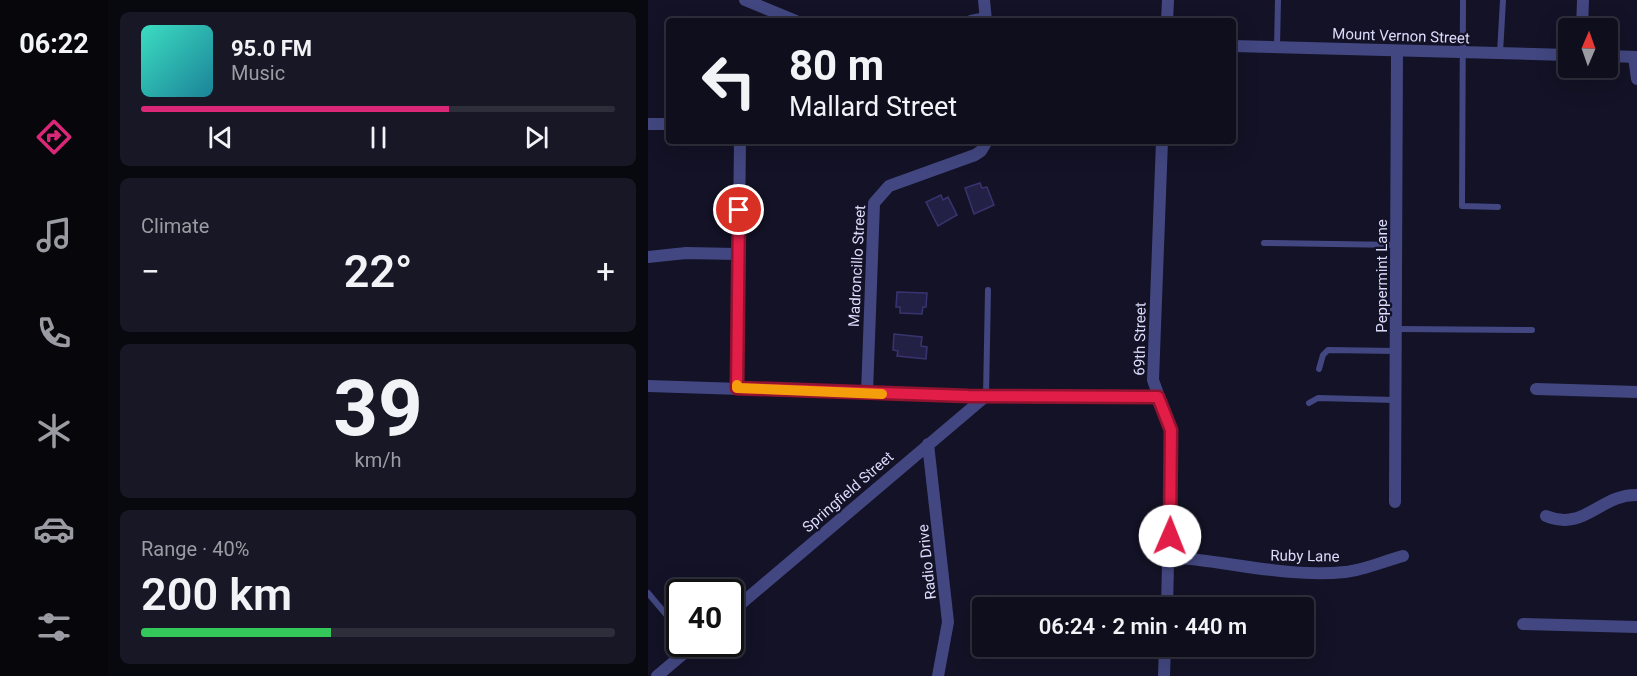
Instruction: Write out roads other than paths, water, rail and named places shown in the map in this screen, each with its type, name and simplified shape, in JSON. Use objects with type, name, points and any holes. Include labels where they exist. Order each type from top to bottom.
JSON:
[{"type":"street","points":[[745,0],[789,18]]},
{"type":"street","points":[[984,0],[986,18]]},
{"type":"street","points":[[1167,18],[1168,0]]},
{"type":"street","points":[[1582,0],[1582,18]]},
{"type":"street","name":"Mount Vernon Street","points":[[1236,46],[1558,55]]},
{"type":"street","name":"Peppermint Lane","points":[[1395,502],[1398,245],[1397,51]]},
{"type":"street","points":[[1618,56],[1636,57],[1637,79]]},
{"type":"street","points":[[648,124],[666,124]]},
{"type":"street","points":[[737,388],[740,144]]},
{"type":"street","name":"Madroncillo Street","points":[[867,393],[874,203],[889,186],[975,155],[985,144]]},
{"type":"street","name":"69th Street","points":[[1162,144],[1153,380],[1171,430],[1168,597]]},
{"type":"street","points":[[648,257],[686,253],[737,254]]},
{"type":"street","points":[[648,386],[986,396],[1158,397]]},
{"type":"street","points":[[1536,389],[1637,392]]},
{"type":"street","name":"Springfield Street","points":[[744,601],[986,396]]},
{"type":"street","name":"Radio Drive","points":[[928,444],[948,622],[938,676]]},
{"type":"street","points":[[1546,516],[1569,522],[1582,517],[1607,501],[1637,495]]},
{"type":"street","name":"Ruby Lane","points":[[1170,557],[1217,560],[1269,571],[1345,572],[1403,556]]},
{"type":"street","points":[[1523,624],[1637,627]]},
{"type":"street","points":[[657,676],[678,657]]},
{"type":"street","points":[[1164,676],[1165,657]]},
{"type":"lane","points":[[1277,47],[1278,0]]},
{"type":"lane","points":[[1463,0],[1462,206],[1498,207]]},
{"type":"lane","points":[[1500,54],[1503,0]]},
{"type":"lane","points":[[1264,243],[1398,245]]},
{"type":"lane","points":[[986,396],[988,291]]},
{"type":"lane","points":[[1397,328],[1532,330]]},
{"type":"lane","points":[[1319,369],[1323,355],[1328,350],[1396,351]]},
{"type":"lane","points":[[1309,403],[1318,398],[1396,400]]},
{"type":"lane","points":[[648,593],[666,614]]}]
